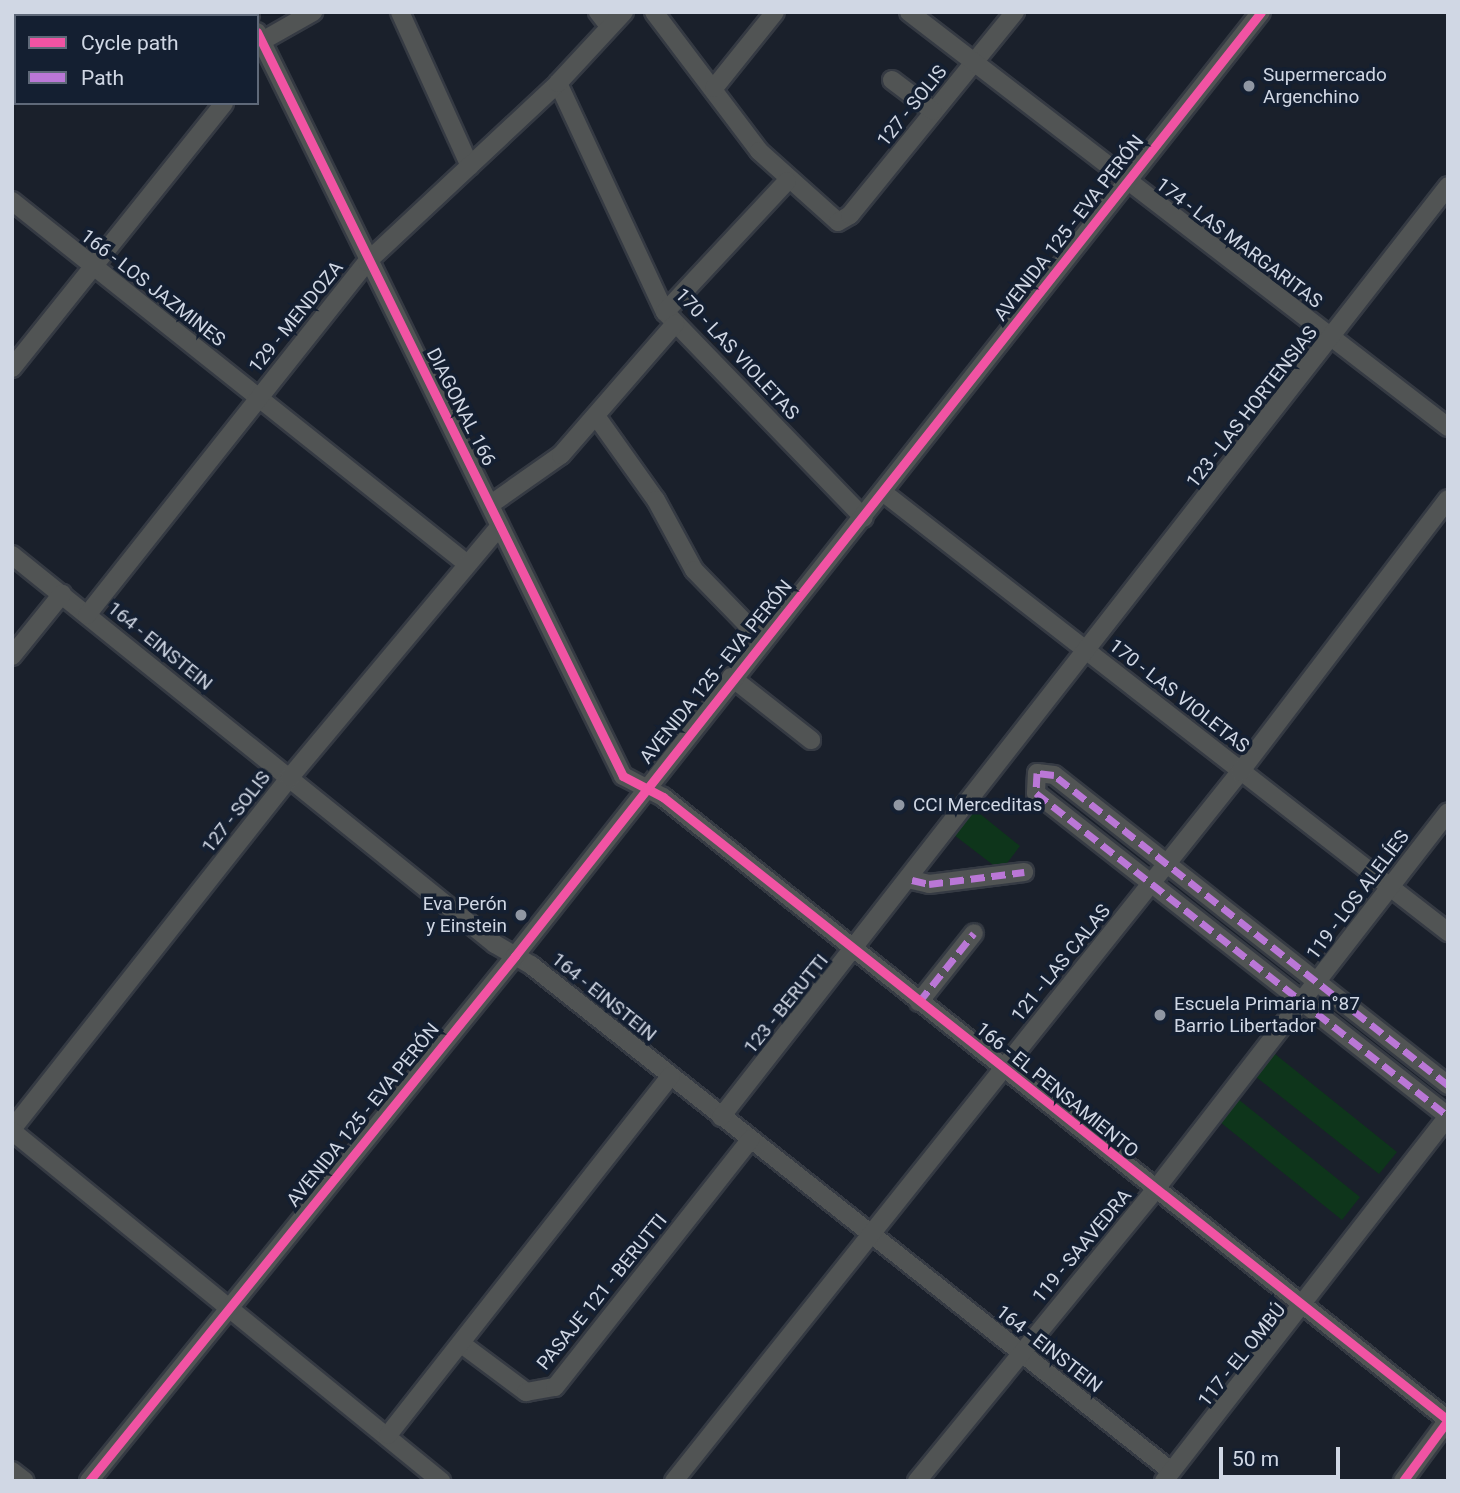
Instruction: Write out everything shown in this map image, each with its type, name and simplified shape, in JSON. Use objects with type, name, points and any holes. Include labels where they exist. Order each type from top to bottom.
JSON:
[{"type":"street","points":[[260,43],[313,12]]},
{"type":"street","points":[[400,12],[470,166]]},
{"type":"street","name":"129 - MENDOZA","points":[[87,615],[257,397],[368,262],[558,83],[603,19],[624,12]]},
{"type":"street","points":[[491,504],[561,455],[596,416],[670,318],[787,181],[654,12]]},
{"type":"street","points":[[713,88],[775,12]]},
{"type":"street","name":"174 - LAS MARGARITAS","points":[[909,12],[1125,184],[1448,427]]},
{"type":"street","name":"127 - SOLIS","points":[[787,181],[838,222],[1015,12]]},
{"type":"street","name":"AVENIDA 125 - EVA PERÓN","points":[[89,1481],[515,956],[731,677],[884,493],[1261,12]]},
{"type":"street","name":"DIAGONAL 166","points":[[260,43],[491,504],[609,754],[630,784],[644,790]]},
{"type":"street","points":[[892,80],[933,111]]},
{"type":"street","name":"170 - LAS VIOLETAS","points":[[558,83],[670,318],[864,518]]},
{"type":"street","points":[[12,368],[222,105]]},
{"type":"street","name":"123 - LAS HORTENSIAS","points":[[1090,653],[1448,186]]},
{"type":"street","name":"166 - LOS JAZMINES","points":[[12,201],[466,563]]},
{"type":"street","points":[[596,416],[656,500],[694,570],[762,640]]},
{"type":"street","name":"170 - LAS VIOLETAS","points":[[884,493],[1448,932]]},
{"type":"street","name":"121 - LAS CALAS","points":[[674,1481],[1240,772],[1448,499]]},
{"type":"street","name":"127 - SOLIS","points":[[12,1130],[290,777],[466,563],[500,526]]},
{"type":"street","name":"164 - EINSTEIN","points":[[12,555],[515,956],[1020,1353],[1168,1476]]},
{"type":"street","points":[[12,656],[62,594]]},
{"type":"street","name":"123 - BERUTTI","points":[[721,1118],[856,952],[1090,653]]},
{"type":"street","points":[[731,677],[811,740]]},
{"type":"street","points":[[1448,1085],[1054,775],[1037,773],[1036,793],[1448,1116]]},
{"type":"street","name":"166 - EL PENSAMIENTO","points":[[644,790],[663,797],[1302,1307],[1448,1420]]},
{"type":"street","name":"119 - LOS ALELÍES","points":[[1302,1003],[1448,812]]},
{"type":"street","points":[[912,880],[929,884],[1024,872]]},
{"type":"street","points":[[919,1002],[974,933]]},
{"type":"street","name":"119 - SAAVEDRA","points":[[917,1481],[1156,1190],[1302,1003]]},
{"type":"street","points":[[388,1434],[463,1345],[670,1076]]},
{"type":"street","name":"117 - EL OMBÚ","points":[[1168,1476],[1448,1116]]},
{"type":"street","points":[[12,1130],[227,1309],[388,1434],[441,1481]]},
{"type":"street","name":"PASAJE 121 - BERUTTI","points":[[463,1345],[526,1392],[555,1387],[751,1139]]},
{"type":"street","points":[[1402,1481],[1448,1420]]},
{"type":"street","points":[[12,1471],[25,1481]]},
{"type":"green space","points":[[974,809],[1020,846],[1001,871],[954,835]]},
{"type":"green space","points":[[1275,1054],[1397,1152],[1379,1174],[1256,1077]]},
{"type":"green space","points":[[1238,1099],[1360,1197],[1342,1220],[1220,1122]]},
{"type":"marked path","points":[[1448,1085],[1054,775],[1037,773],[1036,793],[1448,1116]]},
{"type":"marked path","points":[[912,880],[929,884],[1024,872]]},
{"type":"marked path","points":[[919,1002],[974,933]]},
{"type":"cycle path","points":[[89,1481],[515,956],[1261,12]]},
{"type":"cycle path","points":[[259,36],[623,776],[663,797],[1448,1420],[1403,1481]]},
{"type":"place","name":"Supermercado Argenchino","points":[[1249,86]]},
{"type":"place","name":"CCI Merceditas","points":[[899,805]]},
{"type":"place","name":"Eva Perón y Einstein","points":[[521,915]]},
{"type":"place","name":"Escuela Primaria n°87 Barrio Libertador","points":[[1160,1015]]}]
